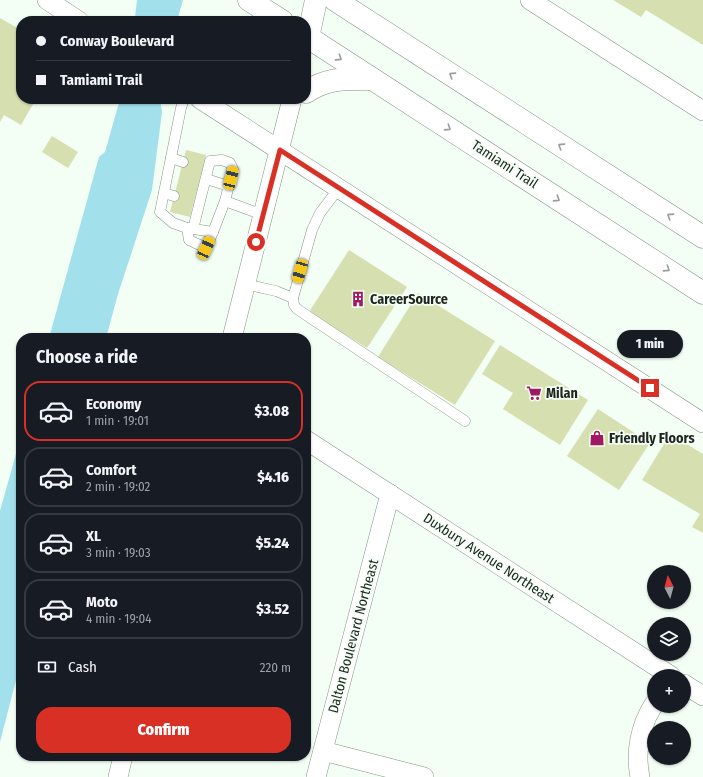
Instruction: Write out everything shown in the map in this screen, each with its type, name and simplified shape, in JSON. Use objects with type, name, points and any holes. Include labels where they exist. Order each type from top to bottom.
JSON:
[{"type":"main road","points":[[249,0],[274,16]]},
{"type":"main road","points":[[311,22],[316,0]]},
{"type":"main road","points":[[335,0],[703,237]]},
{"type":"main road","points":[[359,0],[375,26]]},
{"type":"main road","name":"Tamiami Trail","points":[[311,42],[372,79],[703,292]]},
{"type":"main road","points":[[311,89],[335,80],[372,79]]},
{"type":"street","points":[[47,0],[71,16]]},
{"type":"street","points":[[530,0],[703,111]]},
{"type":"street","points":[[208,104],[703,423]]},
{"type":"street","points":[[233,333],[280,150],[295,104]]},
{"type":"street","name":"Duxbury Avenue Northeast","points":[[311,443],[660,669]]},
{"type":"street","name":"Dalton Boulevard Northeast","points":[[316,777],[390,494]]},
{"type":"street","points":[[691,688],[703,696]]},
{"type":"street","points":[[640,777],[638,765],[638,745],[643,726],[650,713]]},
{"type":"street","points":[[323,751],[424,777]]},
{"type":"street","points":[[118,777],[122,761]]},
{"type":"lane","points":[[182,104],[160,212],[173,223],[213,232]]},
{"type":"lane","points":[[171,158],[183,162]]},
{"type":"lane","points":[[222,160],[230,163],[233,169],[229,186],[225,201],[206,248],[189,240],[190,228],[196,204],[210,161],[222,160]]},
{"type":"lane","points":[[205,173],[229,186]]},
{"type":"lane","points":[[339,188],[320,213],[312,230],[293,298],[294,305],[297,309],[465,421]]},
{"type":"lane","points":[[164,193],[174,196]]},
{"type":"lane","points":[[225,201],[263,214]]},
{"type":"lane","points":[[246,284],[276,291],[293,298]]},
{"type":"water","points":[[137,0],[183,0],[178,16],[135,16]]},
{"type":"water","points":[[119,104],[161,104],[162,112],[152,190],[118,294],[107,333],[50,333],[99,157],[105,152]]},
{"type":"water","points":[[16,454],[16,680],[0,742],[0,511]]},
{"type":"building","points":[[613,0],[703,0],[703,45],[646,10],[641,17]]},
{"type":"building","points":[[0,18],[16,27],[16,104],[33,104],[21,125],[4,115],[0,122]]},
{"type":"building","points":[[52,136],[78,152],[68,168],[42,152]]},
{"type":"building","points":[[186,150],[206,155],[190,217],[170,212]]},
{"type":"building","name":"CareerSource","points":[[349,250],[407,287],[367,348],[309,312]]},
{"type":"building","points":[[418,293],[495,341],[455,405],[378,357]]},
{"type":"building","points":[[500,345],[588,400],[560,445],[503,409],[513,393],[482,374]]},
{"type":"building","points":[[598,409],[650,443],[619,490],[567,456]]},
{"type":"building","points":[[670,434],[703,454],[703,533],[692,527],[700,514],[642,480]]},
{"type":"place","name":"CareerSource","points":[[358,299]]},
{"type":"place","name":"Milan","points":[[534,393]]},
{"type":"place","name":"Friendly Floors","points":[[597,438]]},
{"type":"route","points":[[256,242],[280,150],[650,388]]}]
